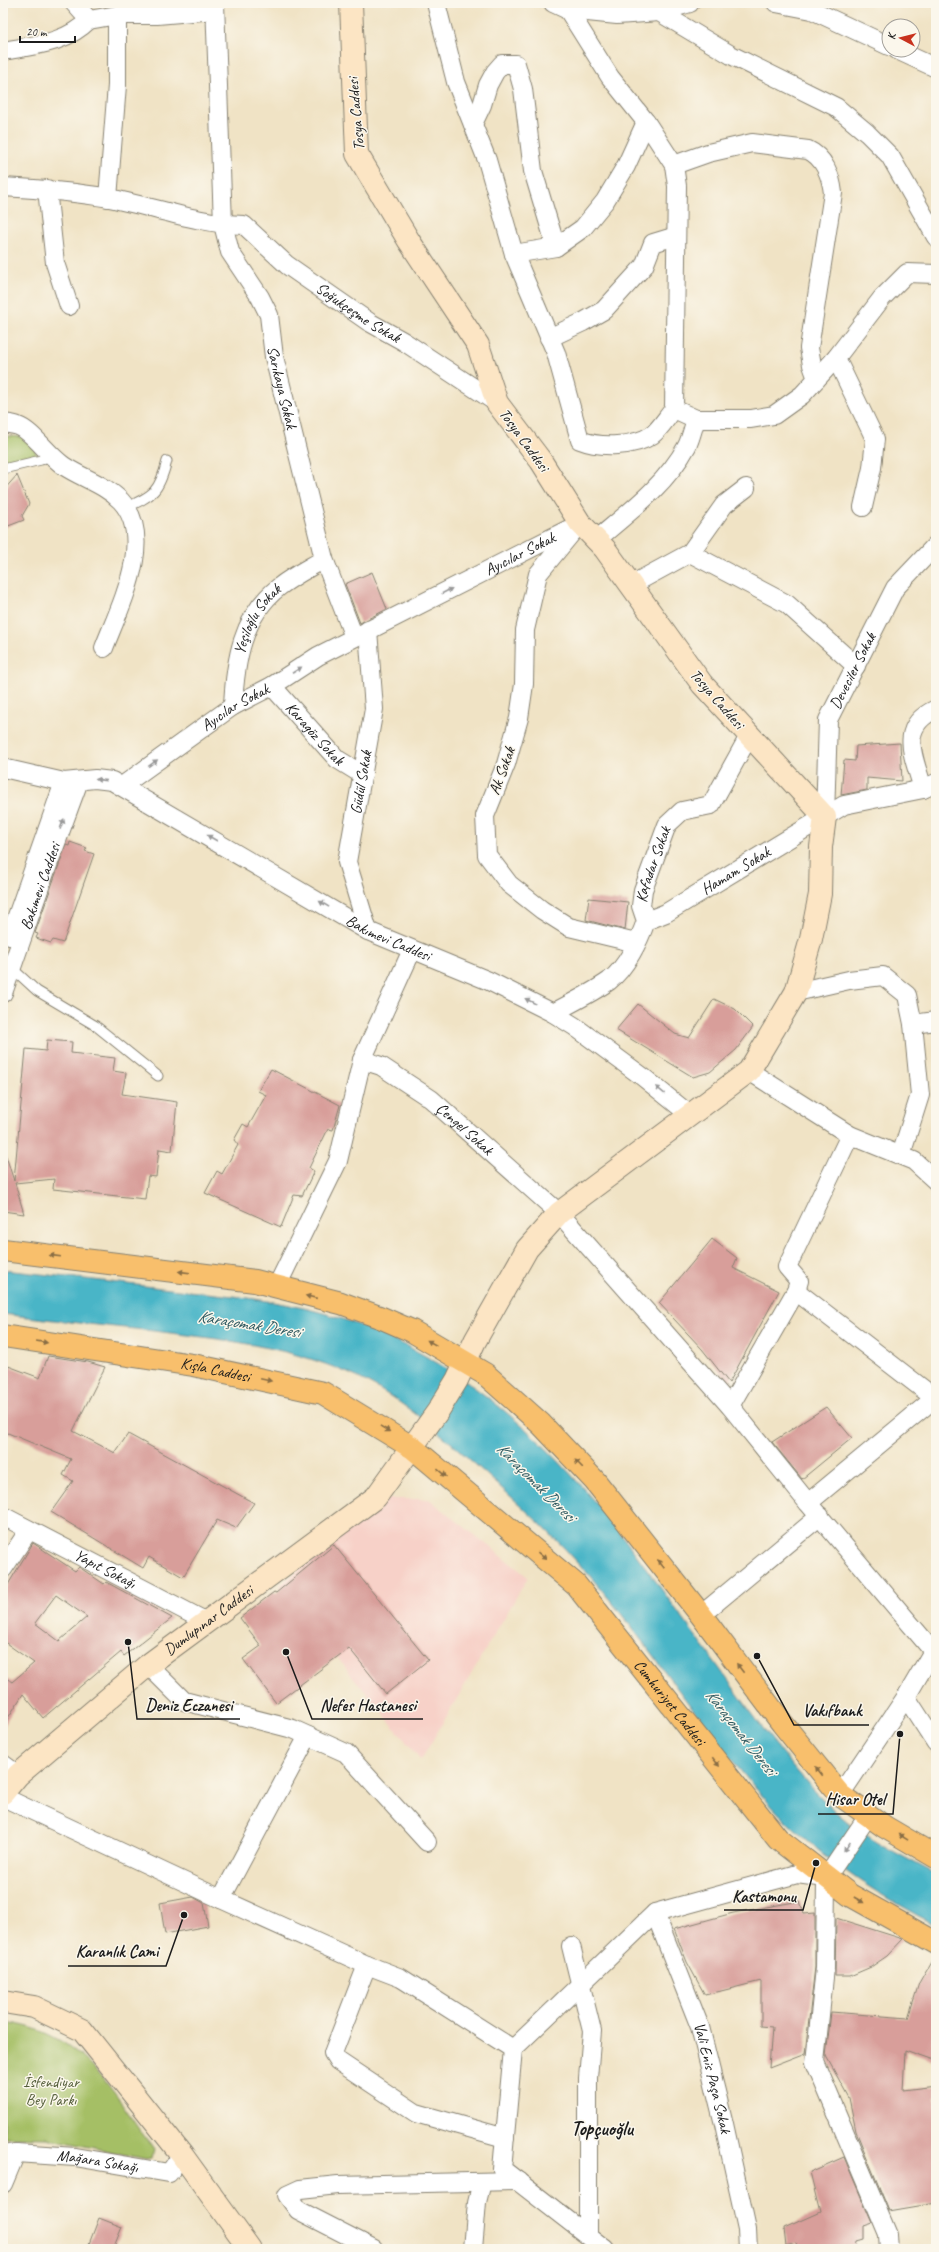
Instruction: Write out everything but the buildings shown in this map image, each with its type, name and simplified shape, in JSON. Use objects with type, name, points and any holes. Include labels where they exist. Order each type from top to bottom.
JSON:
[{"type":"main road","name":"Tosya Caddesi","points":[[351,3],[352,157],[478,345],[497,403],[541,461],[580,523],[595,542],[605,549],[702,684],[825,817]]},
{"type":"main road","points":[[749,1071],[796,992],[811,939],[820,894],[821,847],[825,817]]},
{"type":"main road","name":"Dumlupınar Caddesi","points":[[3,1793],[11,1769],[148,1665],[376,1497],[413,1448],[438,1411],[466,1362],[475,1341],[527,1249],[559,1212],[749,1071]]},
{"type":"main road","points":[[3,1250],[254,1281],[277,1286],[298,1294],[342,1303],[382,1318],[412,1331],[485,1374],[541,1424],[595,1481],[782,1723],[840,1795],[868,1816],[936,1857]]},
{"type":"main road","name":"Kışla Caddesi","points":[[3,1336],[193,1365],[323,1393],[413,1448]]},
{"type":"main road","name":"Cumhuriyet Caddesi","points":[[413,1448],[576,1585],[778,1839],[826,1878],[850,1895],[936,1943]]},
{"type":"main road","points":[[3,2002],[34,2007],[82,2030],[182,2155],[250,2249]]},
{"type":"street","points":[[74,3],[89,20]]},
{"type":"street","points":[[436,3],[456,82],[487,160],[514,254],[556,353],[580,440],[590,444],[639,442],[653,434],[674,409],[677,186],[674,165],[646,122],[610,77],[560,7]]},
{"type":"street","points":[[560,7],[617,15],[659,12],[690,3]]},
{"type":"street","points":[[776,3],[812,10],[881,42]]},
{"type":"street","points":[[3,51],[53,42],[78,31],[89,20],[117,15],[157,15],[215,7]]},
{"type":"street","name":"Sarıkaya Sokak","points":[[215,7],[223,224],[230,252],[260,297],[269,315],[274,357],[324,559]]},
{"type":"street","points":[[659,12],[731,56],[836,107],[867,133],[890,156],[936,237]]},
{"type":"street","points":[[108,198],[117,85],[117,15]]},
{"type":"street","points":[[914,58],[936,68]]},
{"type":"street","points":[[472,124],[482,105],[494,72],[502,64],[516,64],[523,89],[533,171],[556,246]]},
{"type":"street","points":[[514,254],[556,246],[583,228],[605,201],[626,166],[646,122]]},
{"type":"street","points":[[674,165],[708,153],[752,143],[808,150],[813,152],[822,162],[831,178],[833,193],[809,348],[812,365],[817,379]]},
{"type":"street","name":"Soğukçeşme Sokak","points":[[3,187],[47,189],[108,198],[223,224],[244,225],[287,265],[369,322],[403,341],[497,403]]},
{"type":"street","points":[[47,189],[55,263],[69,306]]},
{"type":"street","points":[[549,338],[604,310],[644,266],[653,243],[676,236]]},
{"type":"street","points":[[674,409],[696,419],[751,419],[774,415],[802,395],[817,379],[836,358],[882,298],[907,273],[936,274]]},
{"type":"street","points":[[836,358],[875,439],[872,468],[863,507]]},
{"type":"street","points":[[595,542],[646,498],[674,465],[687,445],[696,419]]},
{"type":"street","points":[[3,423],[19,426],[63,465],[106,489],[121,501],[132,516],[135,555],[130,581],[104,648]]},
{"type":"street","points":[[631,585],[690,553],[724,505],[746,488]]},
{"type":"street","name":"Ayıcılar Sokak","points":[[122,786],[233,706],[272,686],[318,656],[580,523]]},
{"type":"street","name":"Ak Sokak","points":[[580,523],[538,574],[525,630],[524,684],[519,718],[506,764],[485,816],[486,855],[509,884],[542,910],[569,927],[636,943]]},
{"type":"street","name":"Deveciler Sokak","points":[[825,817],[828,720],[895,588],[936,545]]},
{"type":"street","points":[[690,553],[787,604],[856,666]]},
{"type":"street","points":[[324,559],[361,634]]},
{"type":"street","name":"Yeşiloğlu Sokak","points":[[233,706],[237,661],[254,612],[279,587],[324,559]]},
{"type":"street","name":"Güdül Sokak","points":[[361,634],[374,709],[347,862],[368,931]]},
{"type":"street","name":"Karagöz Sokak","points":[[272,686],[337,758],[363,775]]},
{"type":"street","points":[[929,786],[912,748],[912,732],[916,721],[924,714],[936,708]]},
{"type":"street","name":"Kafadar Sokak","points":[[553,1013],[610,980],[624,963],[636,943],[646,921],[641,906],[643,890],[667,825],[682,811],[711,805],[749,736]]},
{"type":"street","name":"Bakımevi Caddesi","points":[[3,768],[72,781],[95,779],[112,781],[122,786],[368,931],[489,981],[553,1013],[574,1026],[643,1076],[690,1115]]},
{"type":"street","points":[[3,993],[7,962],[72,781]]},
{"type":"street","name":"Hamam Sokak","points":[[646,921],[666,913],[844,806],[929,786]]},
{"type":"street","points":[[277,1286],[338,1161],[362,1060],[412,950]]},
{"type":"street","points":[[796,992],[849,980],[884,976],[906,995],[913,1024],[920,1095],[908,1158]]},
{"type":"street","points":[[913,1024],[936,1021]]},
{"type":"street","name":"Çengel Sokak","points":[[362,1060],[381,1066],[431,1099],[559,1212],[730,1406],[808,1503],[935,1649]]},
{"type":"street","points":[[749,1071],[850,1135],[908,1158],[936,1162]]},
{"type":"street","points":[[730,1406],[796,1291],[799,1281],[787,1267],[850,1135]]},
{"type":"street","points":[[908,1158],[936,1181]]},
{"type":"street","points":[[796,1291],[935,1399],[808,1503]]},
{"type":"street","name":"Yapıt Sokağı","points":[[3,1516],[207,1622]]},
{"type":"street","points":[[700,1615],[820,1516]]},
{"type":"street","points":[[3,1569],[29,1530]]},
{"type":"street","points":[[840,1795],[906,1697],[935,1649]]},
{"type":"street","points":[[148,1665],[184,1700],[294,1729],[346,1753],[427,1842]]},
{"type":"street","points":[[906,1697],[936,1743]]},
{"type":"street","points":[[221,1899],[308,1736]]},
{"type":"street","points":[[3,1797],[221,1899],[368,1965],[401,1978],[513,2049]]},
{"type":"street","points":[[868,1816],[826,1878],[825,1968],[816,2062],[888,2235],[889,2249]]},
{"type":"street","points":[[605,2249],[502,2169],[513,2049],[655,1913],[797,1874],[826,1878]]},
{"type":"street","name":"Vali Enis Paşa Sokak","points":[[655,1913],[700,2027],[724,2124],[747,2230],[748,2249]]},
{"type":"street","points":[[571,1946],[592,2031],[588,2078],[588,2235]]},
{"type":"street","points":[[368,1965],[333,2053],[338,2061],[416,2113],[505,2138]]},
{"type":"street","points":[[3,2184],[9,2154]]},
{"type":"street","name":"Mağara Sokağı","points":[[9,2154],[75,2157],[169,2173],[182,2155]]},
{"type":"street","points":[[374,2249],[298,2210],[287,2195],[300,2189],[338,2185],[518,2181]]},
{"type":"street","points":[[473,2249],[477,2202],[482,2182]]},
{"type":"lane","points":[[3,469],[41,460],[51,455]]},
{"type":"lane","points":[[126,508],[151,496],[162,480],[167,461]]},
{"type":"lane","points":[[7,962],[37,991],[96,1026],[158,1076]]},
{"type":"shaded area","points":[[384,1499],[429,1499],[528,1577],[421,1760],[279,1586]]},
{"type":"green space","points":[[3,436],[25,437],[35,450],[37,457],[3,462]]},
{"type":"green space","name":"İsfendiyar Bey Parkı","points":[[3,2022],[31,2028],[54,2038],[75,2051],[93,2067],[124,2106],[154,2150],[152,2158],[146,2159],[47,2138],[3,2137]]},
{"type":"water","name":"Karaçomak Deresi","points":[[3,1270],[233,1296],[306,1308],[363,1326],[401,1343],[438,1363],[473,1386],[506,1412],[537,1440],[594,1501],[635,1553],[765,1730],[817,1793],[836,1812],[859,1830],[884,1846],[936,1874],[936,1925],[916,1915],[857,1879],[821,1852],[787,1822],[760,1793],[710,1732],[639,1637],[589,1575],[534,1518],[505,1491],[447,1439],[400,1402],[383,1391],[348,1373],[301,1356],[277,1350],[204,1337],[3,1314]]},
{"type":"place","name":"Deniz Eczanesi","points":[[128,1642]]},
{"type":"place","name":"Nefes Hastanesi","points":[[286,1652]]},
{"type":"place","name":"Vakıfbank","points":[[757,1656]]},
{"type":"place","name":"Hisar Otel","points":[[900,1734]]},
{"type":"place","name":"Kastamonu","points":[[816,1863]]},
{"type":"place","name":"Karanlık Cami","points":[[184,1915]]},
{"type":"district","name":"Topçuoğlu","points":[[602,2128]]}]
